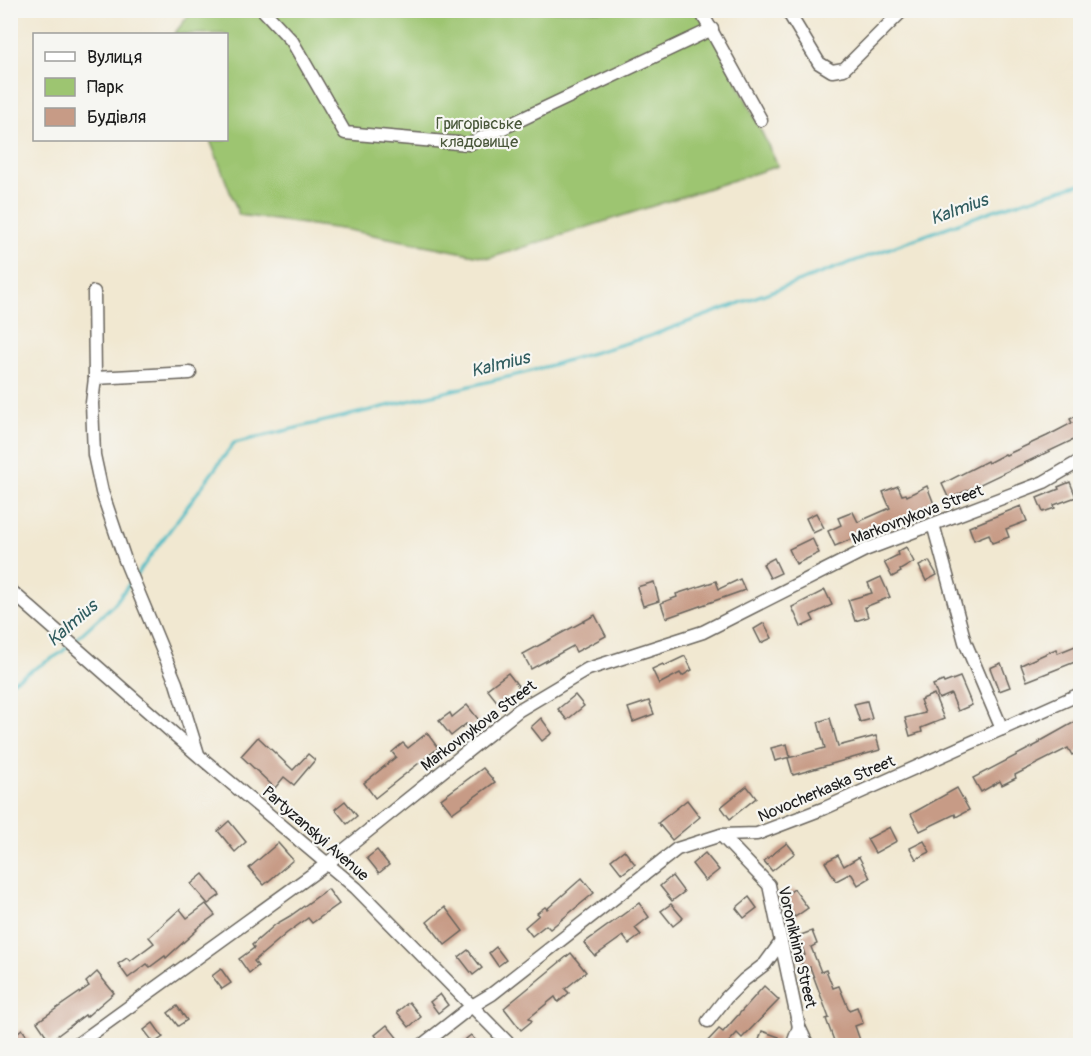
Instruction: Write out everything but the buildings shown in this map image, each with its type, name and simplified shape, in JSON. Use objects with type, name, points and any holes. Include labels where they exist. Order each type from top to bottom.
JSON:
[{"type":"street","points":[[263,10],[292,41],[345,133],[469,144],[712,29]]},
{"type":"street","points":[[700,10],[761,120]]},
{"type":"street","points":[[787,10],[819,63],[832,71],[844,69],[903,10]]},
{"type":"street","points":[[94,292],[95,378],[92,403],[94,455],[102,492],[125,560],[176,683],[199,756]]},
{"type":"street","points":[[95,378],[190,374]]},
{"type":"street","name":"Markovnykova Street","points":[[75,1046],[328,863],[519,711],[588,669],[703,632],[865,550],[1044,482],[1080,461]]},
{"type":"street","points":[[933,524],[965,642],[1002,729]]},
{"type":"street","name":"Partyzanskyi Avenue","points":[[10,590],[199,756],[356,888],[511,1046]]},
{"type":"street","name":"Novocherkaska Street","points":[[421,1046],[472,1006],[492,994],[676,849],[721,835],[757,834],[825,808],[1080,694]]},
{"type":"street","name":"Voronikhina Street","points":[[721,835],[769,885],[800,1027],[808,1046]]},
{"type":"street","points":[[708,1022],[738,986],[765,964],[781,942]]},
{"type":"street","points":[[792,1046],[800,1027]]},
{"type":"green space","name":"Григорівське кладовище","points":[[193,10],[700,11],[712,29],[778,166],[490,258],[348,230],[239,215],[210,141],[228,141],[228,33],[175,33]]},
{"type":"waterway","name":"Kalmius","points":[[136,576],[234,443],[524,373],[647,337],[994,210],[1080,184]]},
{"type":"waterway","name":"Kalmius","points":[[74,641],[115,603],[130,583]]},
{"type":"waterway","name":"Kalmius","points":[[10,683],[61,653],[69,645]]}]
